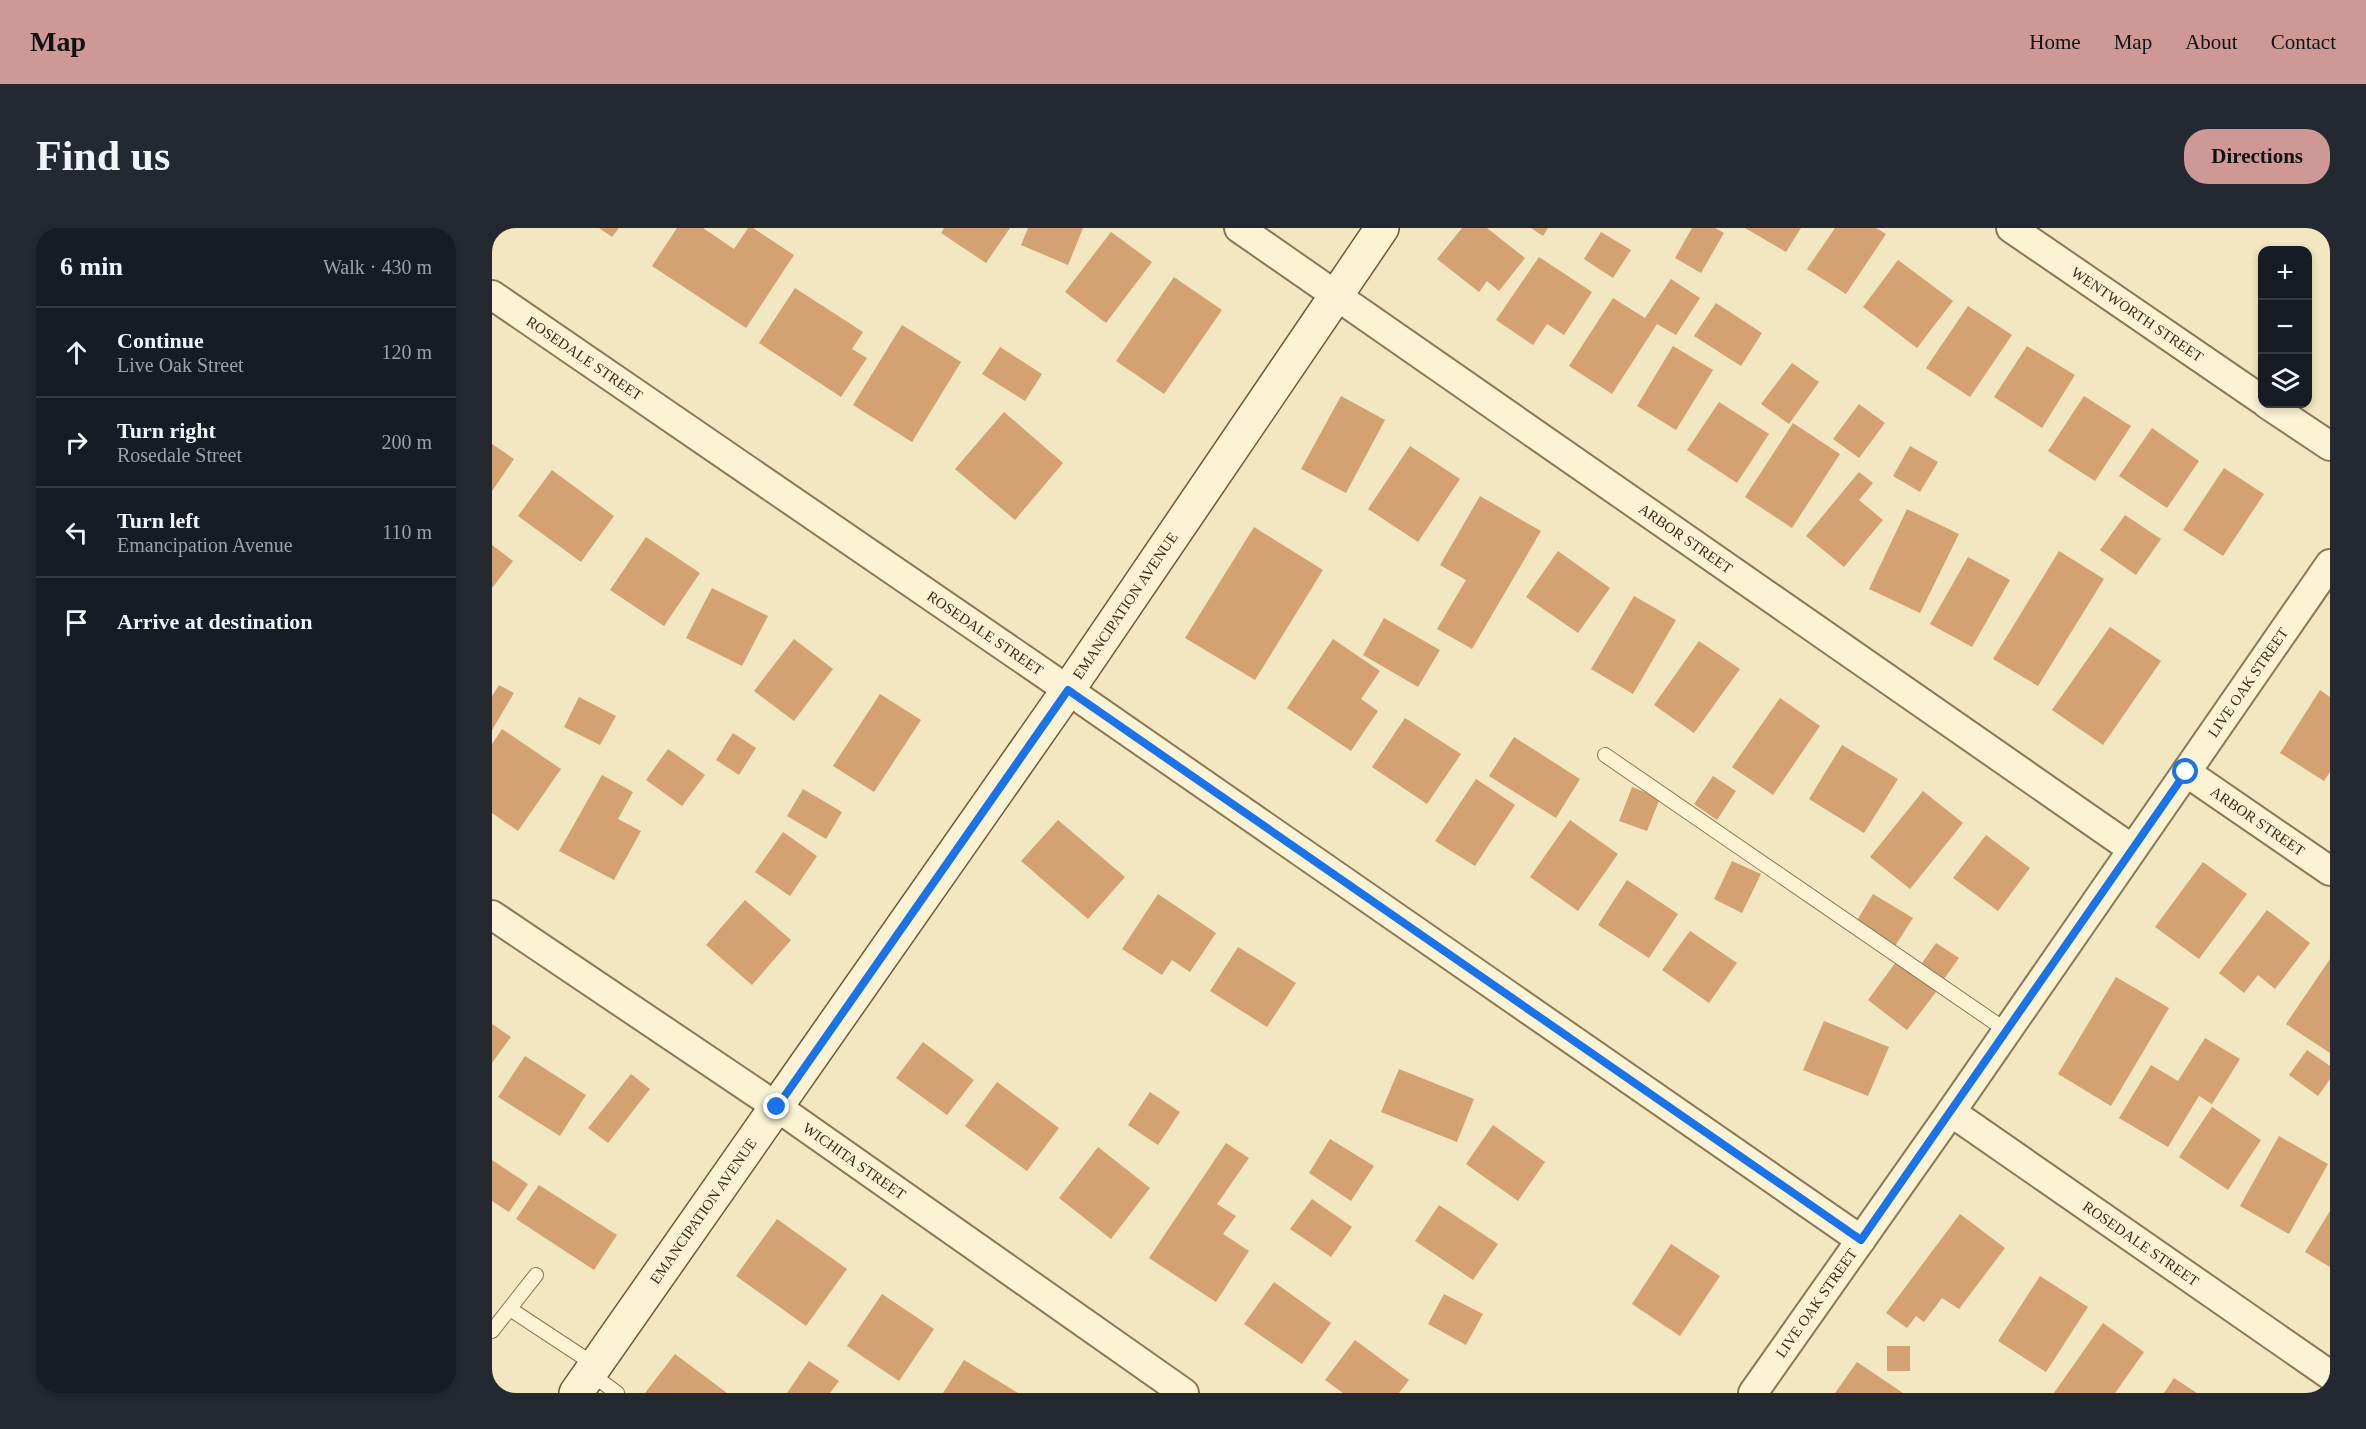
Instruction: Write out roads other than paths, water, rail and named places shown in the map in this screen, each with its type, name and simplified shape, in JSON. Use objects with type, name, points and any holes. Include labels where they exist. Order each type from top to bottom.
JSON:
[{"type":"main road","name":"EMANCIPATION AVENUE","points":[[587,1377],[1068,690],[1382,228]]},
{"type":"street","name":"ARBOR STREET","points":[[1239,228],[2132,849]]},
{"type":"street","name":"WENTWORTH STREET","points":[[2011,228],[2258,397]]},
{"type":"street","name":"ROSEDALE STREET","points":[[492,295],[1068,690],[1861,1240]]},
{"type":"street","points":[[2273,408],[2330,446]]},
{"type":"street","name":"LIVE OAK STREET","points":[[1753,1393],[1951,1112],[2330,564]]},
{"type":"street","name":"ARBOR STREET","points":[[2186,772],[2330,871]]},
{"type":"street","name":"WICHITA STREET","points":[[492,915],[777,1107],[1184,1393]]},
{"type":"street","name":"ROSEDALE STREET","points":[[1951,1112],[2330,1375]]},
{"type":"lane","points":[[1605,754],[2007,1031]]},
{"type":"lane","points":[[492,1331],[536,1275]]},
{"type":"lane","points":[[510,1309],[587,1377],[618,1393]]}]
